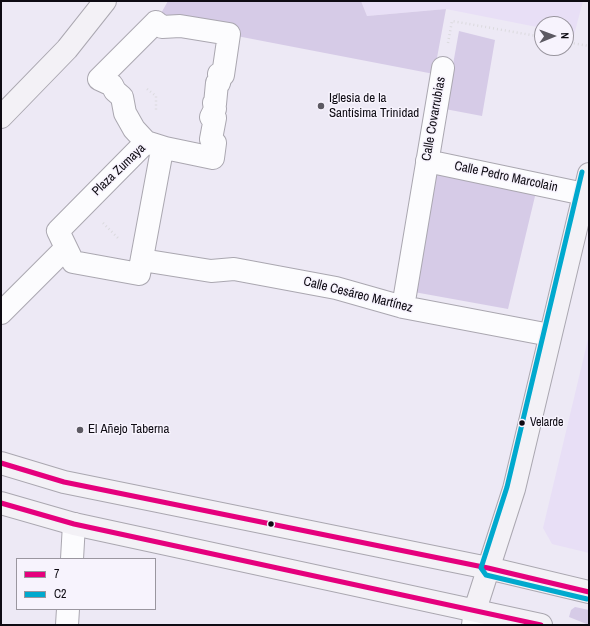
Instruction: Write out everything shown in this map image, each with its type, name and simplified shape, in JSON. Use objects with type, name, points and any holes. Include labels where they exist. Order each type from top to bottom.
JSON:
[{"type":"main road","points":[[1,117],[67,49],[98,4]]},
{"type":"main road","points":[[474,618],[488,568],[514,490],[587,184]]},
{"type":"main road","points":[[1,463],[64,482],[488,568],[589,592]]},
{"type":"main road","points":[[1,503],[74,524],[474,618],[541,625]]},
{"type":"street","points":[[156,22],[162,27],[180,26],[229,34],[223,75],[219,74],[220,79],[219,83],[217,83],[216,100],[215,104],[214,103],[215,109],[211,117],[215,118],[211,139],[215,143],[213,158],[155,145],[134,129],[125,113],[122,97],[115,91],[112,85],[99,79],[156,22]]},
{"type":"street","name":"Calle Covarrubias","points":[[403,308],[443,68]]},
{"type":"street","name":"Plaza Zumaya","points":[[155,145],[162,150],[139,274],[73,262],[58,231],[155,145]]},
{"type":"street","name":"Calle Pedro Marcolain","points":[[427,161],[587,184]]},
{"type":"street","points":[[1,313],[66,248]]},
{"type":"street","name":"Calle Cesáreo Martínez","points":[[142,260],[211,271],[234,269],[242,270],[336,288],[403,308],[550,335]]},
{"type":"street","points":[[72,558],[74,524]]},
{"type":"street","points":[[67,625],[68,610]]},
{"type":"path","name":"Calle Covarrubias","points":[[443,68],[452,21],[534,36]]},
{"type":"path","points":[[574,43],[589,46]]},
{"type":"shaded area","points":[[168,1],[361,1],[367,16],[446,9],[434,74],[190,27],[156,22]]},
{"type":"shaded area","points":[[361,1],[583,1],[574,35],[574,16],[534,16],[534,26],[446,9],[367,16]]},
{"type":"shaded area","points":[[459,31],[495,40],[482,116],[445,109]]},
{"type":"shaded area","points":[[435,171],[536,192],[508,309],[414,292]]},
{"type":"shaded area","points":[[589,335],[589,553],[552,544],[543,528]]},
{"type":"shaded area","points":[[575,607],[589,610],[589,625],[569,617],[571,610]]},
{"type":"transit line","name":"C2","points":[[582,172],[507,487],[481,568],[486,575],[587,599]]},
{"type":"transit line","name":"7","points":[[1,463],[64,482],[488,568],[589,592]]},
{"type":"transit line","name":"7","points":[[1,503],[74,524],[541,625]]},
{"type":"place","name":"Iglesia de la Santísima Trinidad","points":[[321,106]]},
{"type":"place","name":"Velarde","points":[[522,423]]},
{"type":"place","name":"El Añejo Taberna","points":[[80,430]]}]
